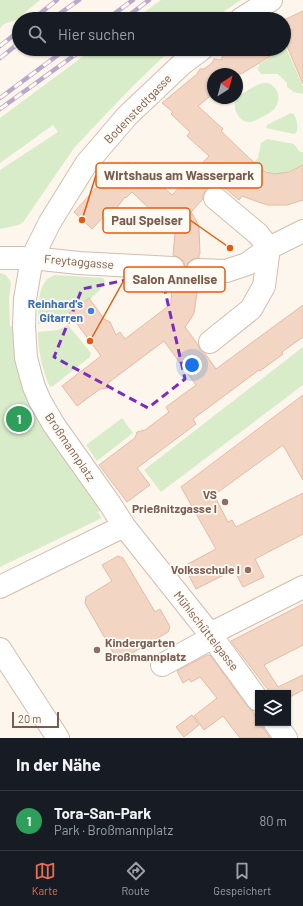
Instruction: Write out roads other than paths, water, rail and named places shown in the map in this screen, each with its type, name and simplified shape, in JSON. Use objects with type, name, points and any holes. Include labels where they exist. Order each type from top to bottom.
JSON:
[{"type":"street","points":[[252,12],[271,0]]},
{"type":"street","name":"Bodenstedtgasse","points":[[32,258],[50,222],[86,164],[127,116],[182,64],[193,56]]},
{"type":"street","points":[[210,342],[251,309],[264,286],[269,248],[258,234],[215,198]]},
{"type":"street","points":[[198,270],[226,271],[247,264],[269,248],[303,231]]},
{"type":"street","points":[[0,258],[32,258]]},
{"type":"street","name":"Freytaggasse","points":[[32,258],[173,268]]},
{"type":"street","name":"Broßmannplatz","points":[[32,258],[25,299],[24,326],[26,358],[32,380],[40,401],[54,425],[124,526]]},
{"type":"street","points":[[0,587],[124,526]]},
{"type":"street","name":"Mühlschüttelgasse","points":[[124,526],[210,634],[255,696]]},
{"type":"street","points":[[162,665],[203,643],[210,634],[303,587]]},
{"type":"street","points":[[0,649],[58,738]]},
{"type":"street","points":[[277,726],[286,738]]},
{"type":"railway","points":[[42,12],[57,0]]},
{"type":"railway","points":[[62,12],[79,0]]},
{"type":"railway","points":[[117,12],[133,0]]},
{"type":"railway","points":[[133,12],[149,0]]},
{"type":"railway","points":[[0,46],[12,37]]},
{"type":"railway","points":[[0,58],[12,49]]},
{"type":"railway","points":[[0,98],[57,56]]},
{"type":"railway","points":[[0,109],[73,56]]},
{"type":"place","name":"Wirtshaus am Wasserpark","points":[[82,220]]},
{"type":"place","name":"Paul Speiser","points":[[230,248]]},
{"type":"place","name":"Reinhard's Gitarren","points":[[91,311]]},
{"type":"place","name":"Salon Annelise","points":[[90,341]]},
{"type":"place","name":"Tora-San-Park","points":[[19,419]]},
{"type":"place","name":"VS Prießnitzgasse I","points":[[225,502]]},
{"type":"place","name":"Volksschule I","points":[[248,570]]},
{"type":"place","name":"Kindergarten Broßmannplatz","points":[[97,650]]}]
